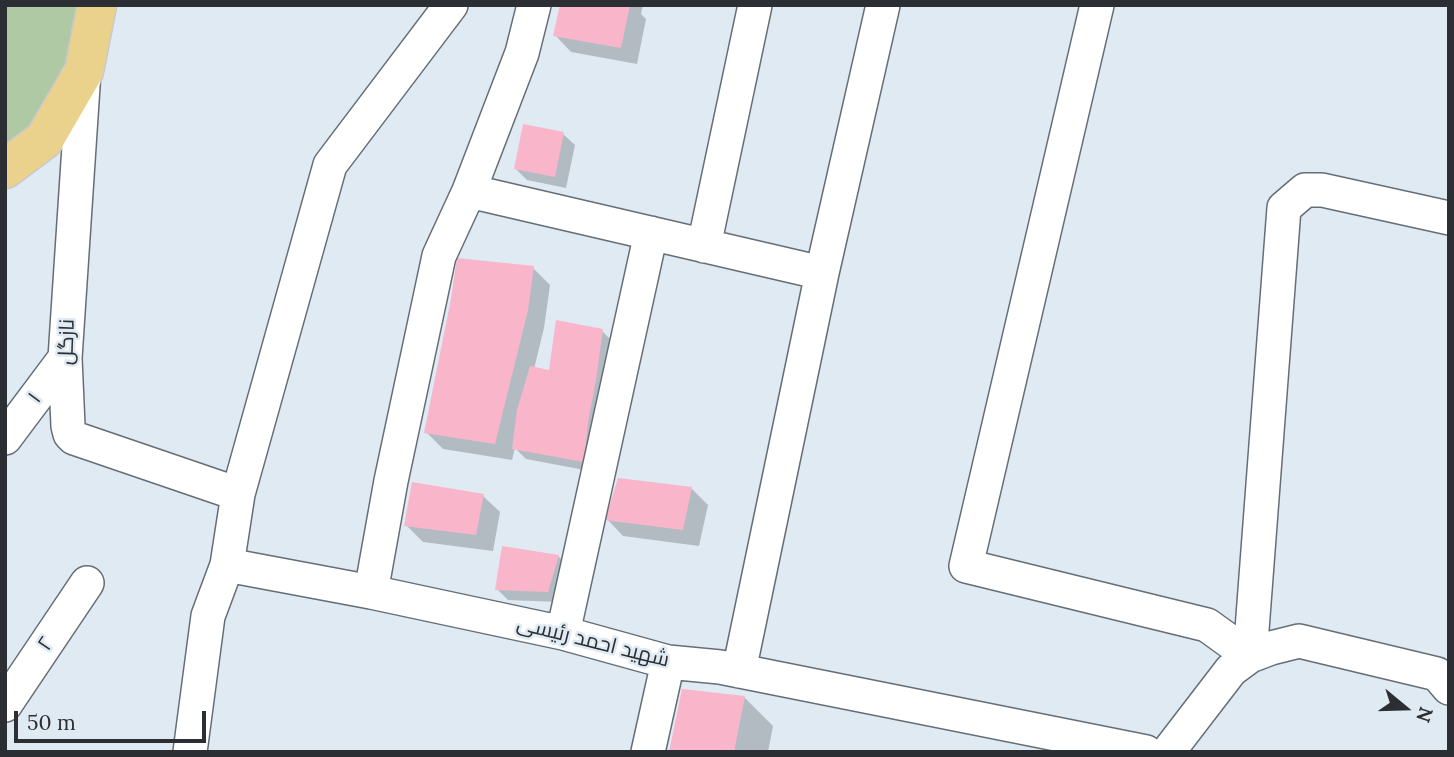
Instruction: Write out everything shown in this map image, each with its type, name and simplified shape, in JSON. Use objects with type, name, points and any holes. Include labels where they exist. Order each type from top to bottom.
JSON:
[{"type":"main road","points":[[5,169],[44,140],[84,71],[98,6]]},
{"type":"street","points":[[190,752],[208,616],[227,565],[238,494],[330,165],[451,5]]},
{"type":"street","points":[[371,592],[391,481],[439,256],[469,191],[522,53],[534,5]]},
{"type":"street","points":[[704,246],[755,5]]},
{"type":"street","points":[[739,671],[822,273],[883,5]]},
{"type":"street","points":[[1097,5],[966,566],[1206,625],[1250,656]]},
{"type":"street","name":"نازگل","points":[[84,71],[65,358],[70,434],[74,438],[238,494]]},
{"type":"street","points":[[1250,656],[1284,208],[1305,190],[1322,190],[1449,218]]},
{"type":"street","points":[[469,191],[822,273]]},
{"type":"street","points":[[563,633],[651,233]]},
{"type":"street","name":"۱","points":[[5,438],[65,358]]},
{"type":"street","name":"شهید احمد رئیسی","points":[[227,565],[371,592],[563,633],[668,662],[720,667],[1146,752]]},
{"type":"street","name":"۲","points":[[5,705],[87,583]]},
{"type":"street","points":[[1168,752],[1231,670],[1250,656],[1299,641],[1437,674],[1449,688]]},
{"type":"street","points":[[648,752],[668,662]]},
{"type":"green space","points":[[5,5],[77,5],[78,8],[66,64],[29,126],[5,144]]},
{"type":"building","points":[[560,5],[630,5],[621,48],[553,36]]},
{"type":"building","points":[[523,124],[564,132],[555,177],[514,169]]},
{"type":"building","points":[[457,258],[534,266],[528,310],[495,444],[424,433]]},
{"type":"building","points":[[556,320],[603,329],[584,462],[512,449],[517,410],[530,366],[549,370]]},
{"type":"building","points":[[618,478],[692,487],[683,530],[605,520]]},
{"type":"building","points":[[412,482],[484,494],[476,535],[404,526]]},
{"type":"building","points":[[502,546],[559,555],[548,592],[495,590]]},
{"type":"building","points":[[682,689],[745,696],[734,752],[669,752]]}]
